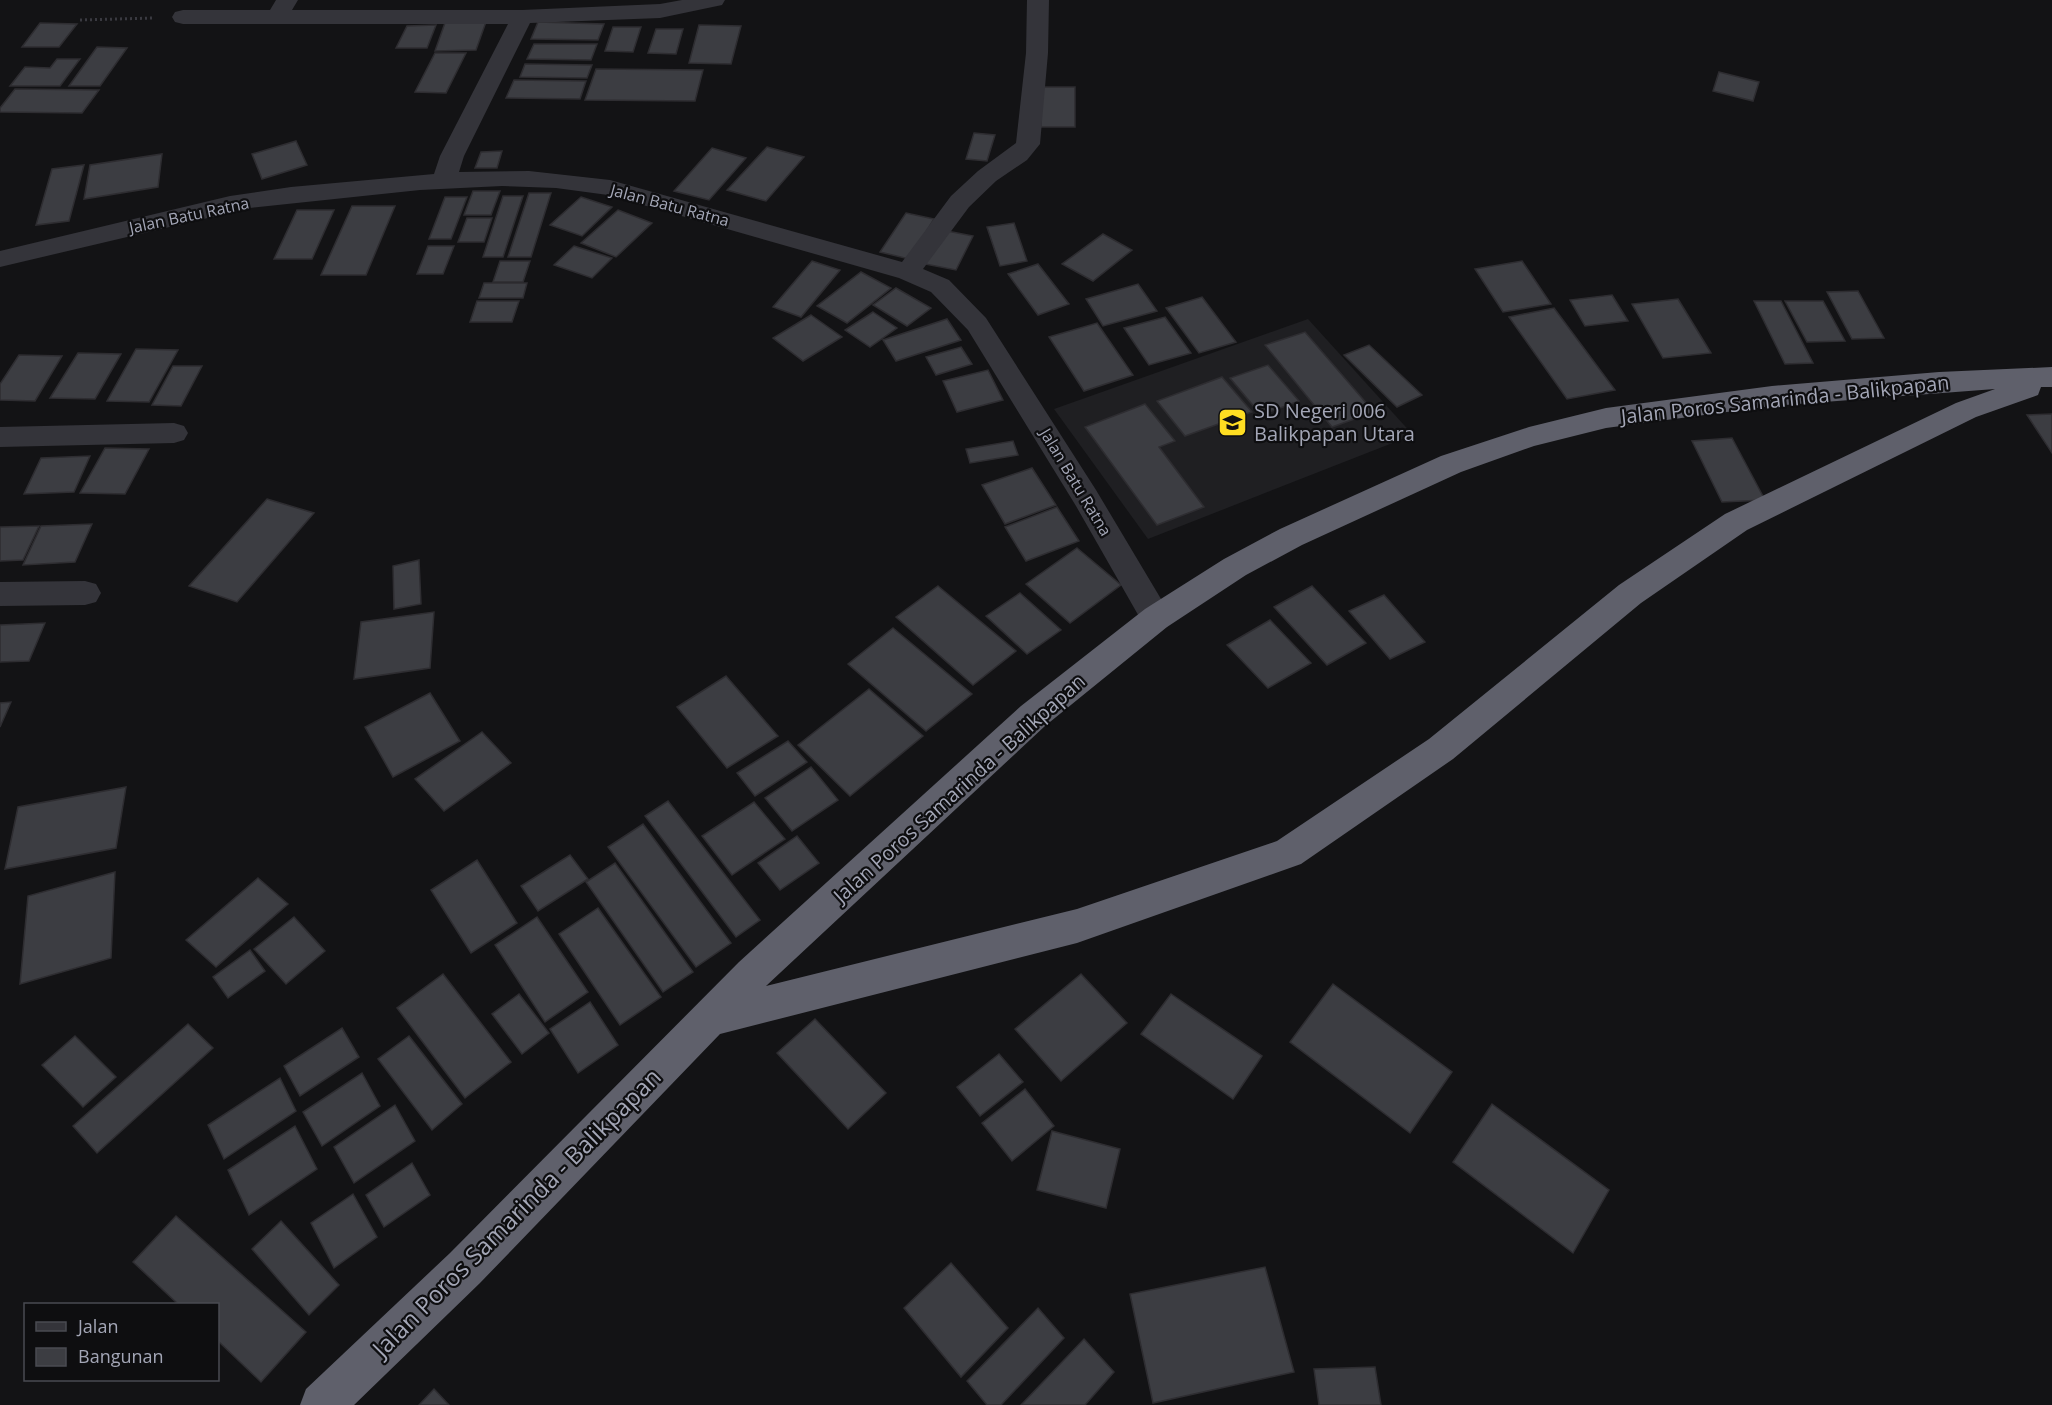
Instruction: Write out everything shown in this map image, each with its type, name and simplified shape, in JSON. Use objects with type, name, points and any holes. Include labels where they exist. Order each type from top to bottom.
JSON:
[{"type":"highway","name":"Jalan Poros Samarinda - Balikpapan","points":[[322,1405],[465,1268],[752,974],[1033,716],[1156,618],[1234,567],[1291,537],[1451,464],[1529,437],[1606,418],[1772,396],[1939,382],[2052,378]]},
{"type":"highway","name":"Jalan Poros Samarinda - Balikpapan","points":[[709,1018],[1077,926],[1288,853],[1441,748],[1630,594],[1736,522],[1966,410],[2052,378]]},
{"type":"street","points":[[183,17],[282,9],[452,8],[660,11],[714,0]]},
{"type":"street","points":[[908,272],[952,209],[982,179],[1023,151],[1028,144],[1037,53],[1038,0]]},
{"type":"street","points":[[444,180],[452,156],[529,9]]},
{"type":"street","name":"Jalan Batu Ratna","points":[[0,259],[230,205],[310,193],[444,180],[527,179],[570,180],[610,188],[908,272],[940,286],[977,324],[1086,498],[1156,618]]},
{"type":"street","points":[[0,437],[174,433]]},
{"type":"street","points":[[0,594],[85,593]]},
{"type":"path","points":[[80,20],[183,17]]},
{"type":"shaded area","name":"SD Negeri 006 Balikpapan Utara","points":[[1308,319],[1413,435],[1148,539],[1054,409]]},
{"type":"building","points":[[487,19],[476,50],[435,51],[446,20]]},
{"type":"building","points":[[538,22],[604,24],[598,40],[531,39]]},
{"type":"building","points":[[40,23],[77,24],[59,47],[22,47]]},
{"type":"building","points":[[436,25],[427,48],[396,48],[407,26]]},
{"type":"building","points":[[699,25],[741,26],[731,64],[689,63]]},
{"type":"building","points":[[613,27],[641,27],[633,52],[605,51]]},
{"type":"building","points":[[656,29],[683,29],[676,54],[648,53]]},
{"type":"building","points":[[534,44],[597,44],[591,60],[527,59]]},
{"type":"building","points":[[97,47],[127,48],[100,86],[69,86]]},
{"type":"building","points":[[435,53],[466,53],[446,93],[415,92]]},
{"type":"building","points":[[57,59],[80,59],[60,86],[10,86],[25,67],[50,68]]},
{"type":"building","points":[[525,64],[592,65],[587,78],[520,77]]},
{"type":"building","points":[[596,69],[703,70],[695,101],[585,100]]},
{"type":"building","points":[[1719,72],[1759,82],[1753,101],[1713,91]]},
{"type":"building","points":[[514,80],[586,81],[580,99],[506,98]]},
{"type":"building","points":[[1041,87],[1075,87],[1075,127],[1041,127]]},
{"type":"building","points":[[15,89],[99,90],[82,113],[0,112],[0,108]]},
{"type":"building","points":[[974,133],[995,135],[987,161],[966,159]]},
{"type":"building","points":[[296,141],[307,165],[262,179],[252,154]]},
{"type":"building","points":[[767,147],[804,157],[766,201],[727,190]]},
{"type":"building","points":[[712,148],[746,158],[709,200],[674,191]]},
{"type":"building","points":[[502,151],[497,168],[475,168],[481,152]]},
{"type":"building","points":[[162,154],[158,187],[84,199],[90,165]]},
{"type":"building","points":[[84,165],[69,221],[36,225],[52,169]]},
{"type":"building","points":[[473,191],[500,191],[491,215],[464,215]]},
{"type":"building","points":[[529,193],[551,193],[531,257],[508,257]]},
{"type":"building","points":[[503,196],[523,196],[503,257],[483,257]]},
{"type":"building","points":[[445,197],[467,197],[451,239],[429,239]]},
{"type":"building","points":[[581,197],[612,207],[582,236],[550,225]]},
{"type":"building","points":[[352,206],[395,206],[366,275],[321,275]]},
{"type":"building","points":[[297,210],[334,210],[312,259],[274,259]]},
{"type":"building","points":[[618,210],[652,223],[616,257],[581,243]]},
{"type":"building","points":[[906,213],[934,219],[909,259],[880,252]]},
{"type":"building","points":[[467,218],[492,218],[484,242],[458,242]]},
{"type":"building","points":[[1014,223],[1027,261],[1000,266],[987,227]]},
{"type":"building","points":[[942,230],[973,236],[956,270],[925,264]]},
{"type":"building","points":[[1103,234],[1132,250],[1093,281],[1062,264]]},
{"type":"building","points":[[428,246],[454,246],[443,274],[417,274]]},
{"type":"building","points":[[574,246],[612,258],[592,278],[554,265]]},
{"type":"building","points":[[500,261],[530,261],[523,282],[493,282]]},
{"type":"building","points":[[812,261],[840,270],[801,317],[773,307]]},
{"type":"building","points":[[1522,261],[1551,304],[1503,312],[1475,269]]},
{"type":"building","points":[[1038,264],[1069,304],[1038,315],[1008,274]]},
{"type":"building","points":[[861,272],[891,288],[847,323],[817,306]]},
{"type":"building","points":[[484,283],[527,283],[523,298],[479,298]]},
{"type":"building","points":[[1138,284],[1157,311],[1103,326],[1086,299]]},
{"type":"building","points":[[896,288],[931,308],[907,326],[873,305]]},
{"type":"building","points":[[1858,291],[1884,338],[1852,339],[1827,292]]},
{"type":"building","points":[[1612,295],[1628,321],[1585,326],[1570,300]]},
{"type":"building","points":[[1202,297],[1236,342],[1199,353],[1166,308]]},
{"type":"building","points":[[1678,299],[1711,353],[1663,358],[1632,304]]},
{"type":"building","points":[[477,301],[519,301],[512,322],[470,322]]},
{"type":"building","points":[[1754,301],[1781,301],[1813,363],[1785,364]]},
{"type":"building","points":[[1785,301],[1823,301],[1845,341],[1807,342]]},
{"type":"building","points":[[1554,308],[1615,390],[1567,399],[1509,317]]},
{"type":"building","points":[[873,312],[897,328],[870,347],[845,330]]},
{"type":"building","points":[[811,315],[842,337],[803,361],[773,338]]},
{"type":"building","points":[[1165,317],[1191,353],[1149,365],[1124,328]]},
{"type":"building","points":[[947,319],[961,340],[896,361],[883,340]]},
{"type":"building","points":[[1097,323],[1133,375],[1084,391],[1049,337]]},
{"type":"building","points":[[1305,332],[1374,412],[1332,427],[1265,345]]},
{"type":"building","points":[[1369,345],[1422,395],[1397,407],[1344,355]]},
{"type":"building","points":[[961,347],[972,364],[936,375],[926,357]]},
{"type":"building","points":[[136,349],[178,350],[149,402],[107,401]]},
{"type":"building","points":[[78,353],[121,354],[95,399],[50,398]]},
{"type":"building","points":[[19,355],[62,356],[35,401],[0,400],[0,384]]},
{"type":"building","points":[[1268,365],[1299,401],[1261,415],[1230,378]]},
{"type":"building","points":[[173,366],[202,366],[181,406],[152,405]]},
{"type":"building","points":[[988,370],[1003,400],[957,412],[943,381]]},
{"type":"building","points":[[1222,377],[1252,412],[1185,436],[1157,401]]},
{"type":"building","points":[[1145,404],[1175,441],[1159,447],[1204,507],[1157,525],[1085,427]]},
{"type":"building","points":[[2052,414],[2052,453],[2027,415]]},
{"type":"building","points":[[1732,438],[1765,500],[1722,502],[1692,441]]},
{"type":"building","points":[[1013,441],[1018,455],[970,463],[966,449]]},
{"type":"building","points":[[105,448],[149,449],[125,494],[80,493]]},
{"type":"building","points":[[90,456],[74,492],[24,494],[41,458]]},
{"type":"building","points":[[1032,468],[1056,505],[1005,524],[982,485]]},
{"type":"building","points":[[267,499],[314,513],[237,602],[189,586]]},
{"type":"building","points":[[1057,507],[1079,541],[1026,561],[1005,527]]},
{"type":"building","points":[[92,524],[75,562],[23,565],[41,526]]},
{"type":"building","points":[[39,526],[23,560],[0,561],[0,527]]},
{"type":"building","points":[[1077,548],[1121,585],[1070,623],[1026,584]]},
{"type":"building","points":[[419,560],[421,604],[394,609],[393,566]]},
{"type":"building","points":[[938,586],[1016,651],[973,685],[896,617]]},
{"type":"building","points":[[1312,586],[1366,643],[1327,665],[1274,607]]},
{"type":"building","points":[[1020,593],[1061,630],[1027,654],[986,616]]},
{"type":"building","points":[[1384,595],[1425,642],[1390,659],[1349,611]]},
{"type":"building","points":[[434,612],[430,668],[354,679],[361,622]]},
{"type":"building","points":[[1270,620],[1311,663],[1268,688],[1227,645]]},
{"type":"building","points":[[45,623],[29,661],[0,662],[0,625]]},
{"type":"building","points":[[893,628],[972,694],[926,731],[848,664]]},
{"type":"building","points":[[726,676],[778,736],[727,768],[677,707]]},
{"type":"building","points":[[869,689],[923,736],[850,796],[798,745]]},
{"type":"building","points":[[430,693],[460,741],[393,777],[365,727]]},
{"type":"building","points":[[11,702],[0,727],[0,703]]},
{"type":"building","points":[[482,732],[511,763],[444,811],[415,779]]},
{"type":"building","points":[[788,741],[807,762],[755,796],[737,773]]},
{"type":"building","points":[[811,767],[838,800],[792,831],[765,798]]},
{"type":"building","points":[[126,787],[116,848],[5,869],[18,807]]},
{"type":"building","points":[[668,801],[760,920],[736,937],[645,816]]},
{"type":"building","points":[[754,802],[785,839],[732,875],[702,836]]},
{"type":"building","points":[[643,824],[731,943],[696,967],[608,847]]},
{"type":"building","points":[[797,836],[819,863],[780,890],[758,863]]},
{"type":"building","points":[[570,855],[588,879],[538,911],[521,886]]},
{"type":"building","points":[[477,860],[517,923],[471,953],[431,890]]},
{"type":"building","points":[[615,863],[693,972],[663,992],[586,882]]},
{"type":"building","points":[[115,872],[111,958],[20,984],[28,896]]},
{"type":"building","points":[[258,878],[288,904],[216,967],[186,940]]},
{"type":"building","points":[[598,908],[661,997],[620,1025],[559,934]]},
{"type":"building","points":[[294,917],[325,951],[286,984],[254,949]]},
{"type":"building","points":[[537,917],[588,992],[545,1022],[495,945]]},
{"type":"building","points":[[250,950],[265,971],[228,998],[213,977]]},
{"type":"building","points":[[443,974],[511,1062],[465,1098],[397,1008]]},
{"type":"building","points":[[1081,974],[1127,1023],[1061,1081],[1015,1029]]},
{"type":"building","points":[[1333,984],[1452,1072],[1410,1133],[1290,1042]]},
{"type":"building","points":[[519,994],[549,1033],[522,1054],[492,1014]]},
{"type":"building","points":[[1171,994],[1262,1056],[1233,1099],[1141,1034]]},
{"type":"building","points":[[590,1002],[618,1045],[578,1073],[550,1029]]},
{"type":"building","points":[[815,1019],[886,1093],[848,1129],[777,1053]]},
{"type":"building","points":[[188,1024],[213,1048],[97,1153],[73,1126]]},
{"type":"building","points":[[342,1028],[359,1057],[300,1096],[284,1066]]},
{"type":"building","points":[[75,1036],[116,1077],[83,1107],[42,1065]]},
{"type":"building","points":[[409,1036],[462,1104],[432,1130],[378,1059]]},
{"type":"building","points":[[999,1054],[1023,1082],[980,1116],[957,1087]]},
{"type":"building","points":[[362,1073],[380,1106],[322,1146],[303,1112]]},
{"type":"building","points":[[280,1078],[296,1111],[224,1159],[208,1125]]},
{"type":"building","points":[[1025,1089],[1054,1126],[1012,1161],[982,1123]]},
{"type":"building","points":[[1492,1104],[1609,1190],[1573,1253],[1453,1162]]},
{"type":"building","points":[[395,1105],[415,1141],[354,1183],[334,1147]]},
{"type":"building","points":[[295,1126],[317,1169],[249,1215],[228,1170]]},
{"type":"building","points":[[1052,1131],[1120,1149],[1106,1208],[1037,1190]]},
{"type":"building","points":[[412,1163],[430,1195],[384,1227],[366,1195]]},
{"type":"building","points":[[353,1194],[377,1237],[334,1268],[311,1223]]},
{"type":"building","points":[[176,1216],[306,1332],[261,1382],[219,1342],[219,1303],[177,1303],[133,1262]]},
{"type":"building","points":[[281,1221],[339,1285],[309,1315],[252,1249]]},
{"type":"building","points":[[951,1263],[1008,1328],[961,1377],[904,1308]]},
{"type":"building","points":[[1265,1267],[1294,1372],[1153,1403],[1130,1294]]},
{"type":"building","points":[[1038,1308],[1064,1338],[1001,1405],[987,1405],[967,1381]]},
{"type":"building","points":[[1084,1339],[1114,1372],[1085,1405],[1021,1405]]},
{"type":"building","points":[[1375,1367],[1381,1405],[1319,1405],[1314,1369]]},
{"type":"building","points":[[434,1389],[449,1405],[419,1405]]},
{"type":"place","name":"SD Negeri 006 Balikpapan Utara","points":[[1233,422]]}]
